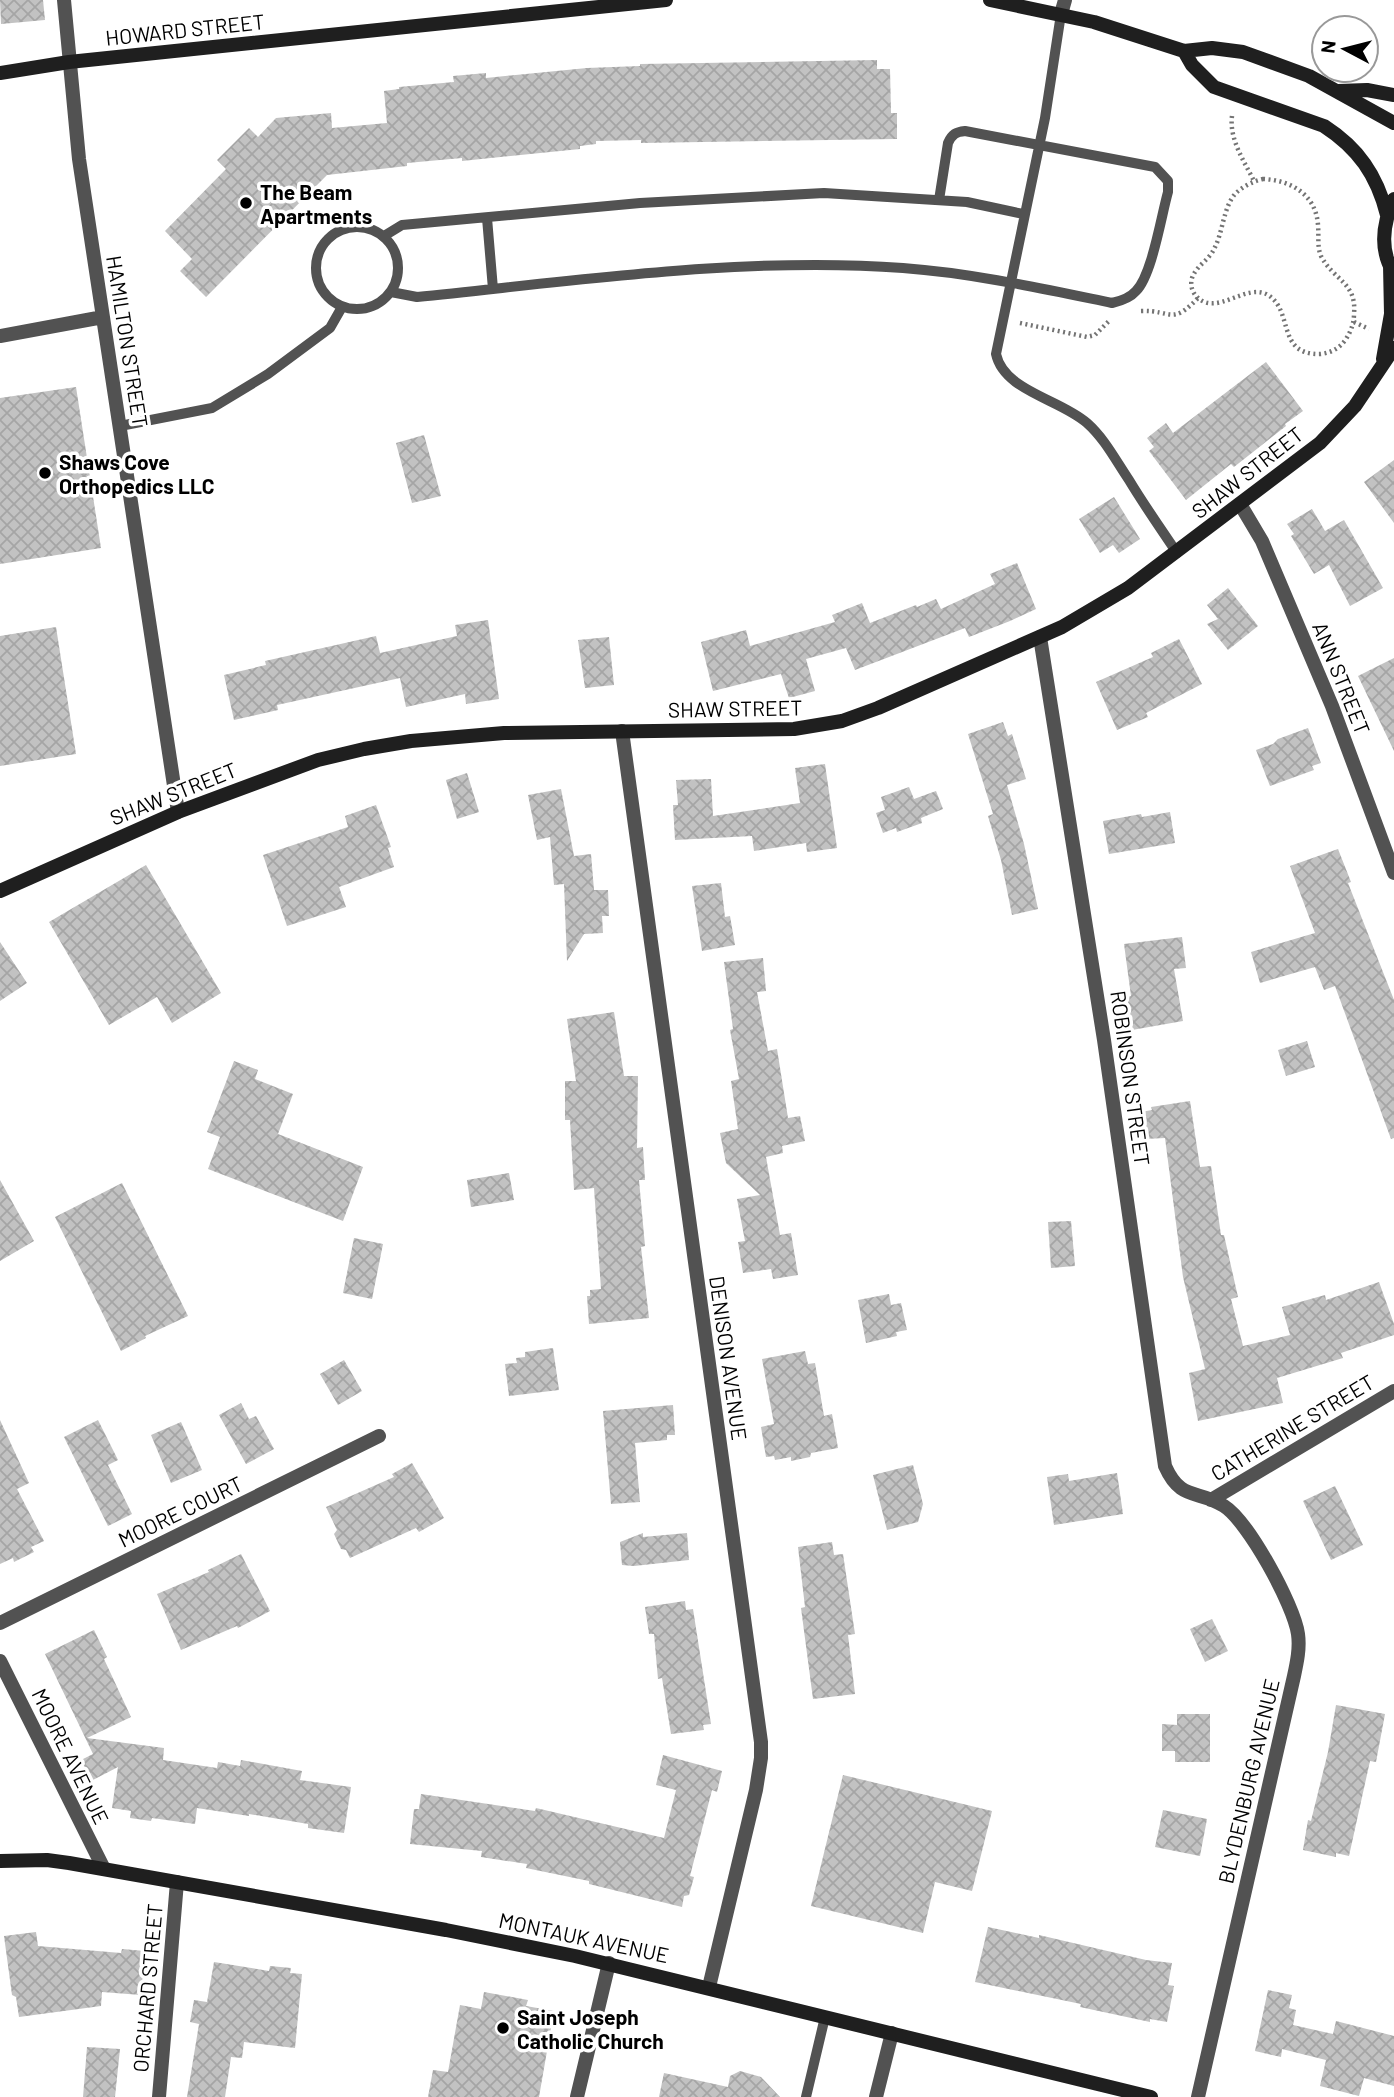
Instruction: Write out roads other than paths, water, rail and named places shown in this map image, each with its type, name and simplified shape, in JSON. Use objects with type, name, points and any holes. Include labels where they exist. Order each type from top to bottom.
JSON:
[{"type":"street","name":"HAMILTON STREET","points":[[64,0],[79,159],[178,812]]},
{"type":"street","name":"HOWARD STREET","points":[[0,73],[69,62],[666,0]]},
{"type":"street","points":[[990,0],[1063,7],[1184,51],[1212,48],[1243,52],[1299,71],[1394,123]]},
{"type":"street","points":[[1184,51],[1192,65],[1214,87],[1324,126],[1339,136],[1365,162],[1382,196],[1387,215]]},
{"type":"street","points":[[1338,91],[1367,90],[1394,95]]},
{"type":"street","points":[[1387,215],[1394,199]]},
{"type":"street","name":"SHAW STREET","points":[[1382,364],[1391,314],[1392,269],[1385,249],[1384,232],[1387,215]]},
{"type":"street","points":[[0,336],[103,317]]},
{"type":"street","name":"SHAW STREET","points":[[0,891],[178,812],[318,760],[364,749],[457,735],[782,730],[842,721],[927,688],[1040,637],[1107,602],[1177,553],[1339,426],[1394,348]]},
{"type":"street","name":"ANN STREET","points":[[1240,504],[1262,541],[1322,683],[1394,873]]},
{"type":"street","name":"ROBINSON STREET","points":[[1040,637],[1104,1040],[1165,1466],[1169,1475],[1183,1490],[1211,1500]]},
{"type":"street","name":"DENISON AVENUE","points":[[622,731],[761,1742],[758,1782],[709,1987]]},
{"type":"street","name":"CATHERINE STREET","points":[[1211,1500],[1394,1391]]},
{"type":"street","name":"MOORE COURT","points":[[0,1623],[379,1436]]},
{"type":"street","name":"BLYDENBURG AVENUE","points":[[1198,2097],[1298,1656],[1298,1635],[1286,1598],[1244,1526],[1224,1506],[1211,1500]]},
{"type":"street","name":"MOORE AVENUE","points":[[0,1661],[104,1869]]},
{"type":"street","name":"MONTAUK AVENUE","points":[[0,1861],[47,1860],[104,1869],[511,1942],[709,1987],[1151,2097]]},
{"type":"street","name":"ORCHARD STREET","points":[[159,2097],[177,1882]]},
{"type":"street","points":[[577,2097],[609,1963]]},
{"type":"street","points":[[876,2097],[892,2033]]},
{"type":"lane","points":[[1063,7],[1039,144],[996,354],[999,366],[1011,379],[1088,424],[1105,443],[1177,553]]},
{"type":"lane","points":[[391,292],[417,297],[690,270],[824,264],[905,268],[1009,283],[1112,303],[1125,300],[1136,293],[1145,279],[1168,192],[1168,181],[1155,167],[965,131],[951,136],[948,143],[939,200]]},
{"type":"lane","points":[[384,236],[402,225],[640,203],[824,193],[967,202],[1023,214]]},
{"type":"lane","points":[[487,218],[493,289]]},
{"type":"lane","points":[[345,228],[372,229],[384,236],[393,246],[398,259],[399,273],[396,286],[391,292],[376,306],[363,310],[342,307],[325,296],[318,284],[316,270],[317,256],[323,244],[333,234],[345,228]]},
{"type":"lane","points":[[120,426],[212,408],[268,374],[331,328],[342,307]]},
{"type":"lane","points":[[806,2097],[825,2017]]},
{"type":"place","name":"The Beam Apartments","points":[[246,203]]},
{"type":"place","name":"Shaws Cove Orthopedics LLC","points":[[45,473]]},
{"type":"place","name":"Saint Joseph Catholic Church","points":[[503,2028]]}]
